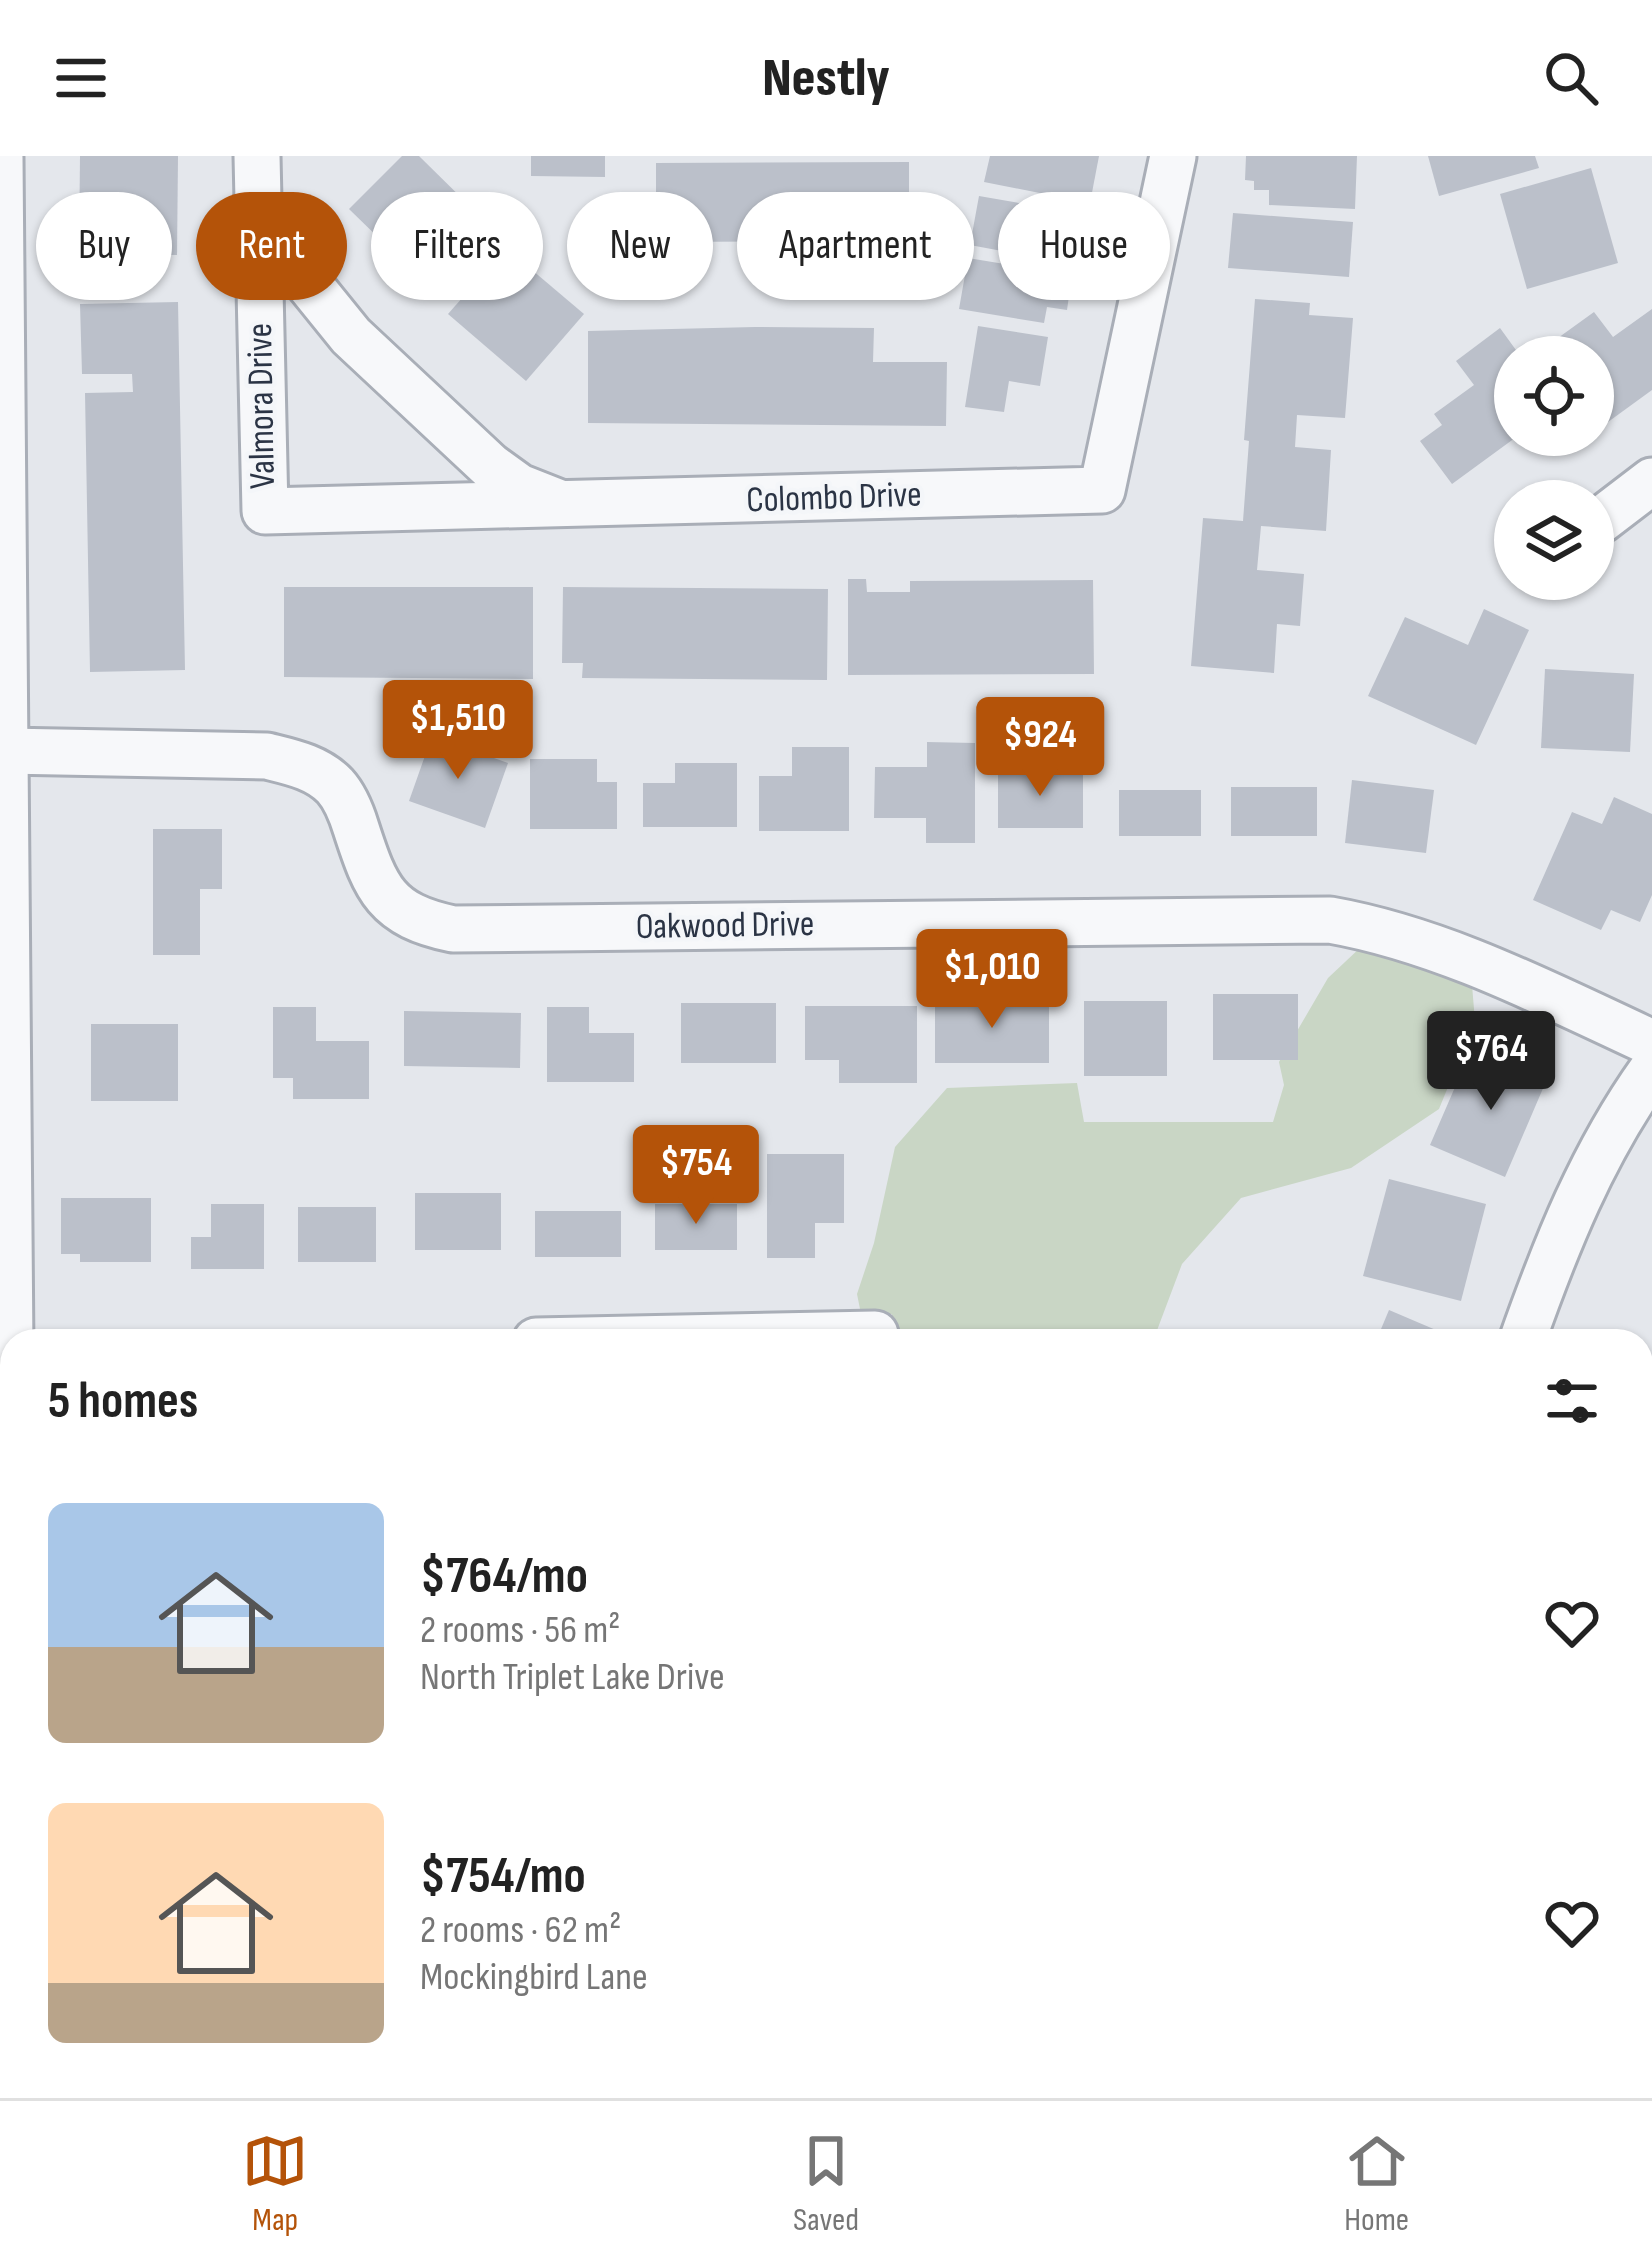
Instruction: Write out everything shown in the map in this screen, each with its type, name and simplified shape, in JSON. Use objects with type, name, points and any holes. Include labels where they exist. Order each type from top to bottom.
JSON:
[{"type":"street","name":"Colombo Drive","points":[[265,511],[1102,490],[1173,156]]},
{"type":"street","points":[[0,158],[10,1329]]},
{"type":"street","name":"Colombo Drive","points":[[257,178],[296,268],[351,336],[490,466],[519,487],[565,506]]},
{"type":"street","name":"Valmora Drive","points":[[257,178],[265,511]]},
{"type":"street","points":[[1614,510],[1652,482]]},
{"type":"street","name":"Oakwood Drive","points":[[7,751],[267,756],[307,766],[335,787],[351,813],[373,877],[392,903],[417,922],[453,929],[1330,920],[1378,928],[1438,948],[1652,1043]]},
{"type":"street","points":[[1526,1329],[1588,1173],[1652,1070]]},
{"type":"green space","points":[[1362,946],[1472,985],[1475,1021],[1439,1109],[1351,1168],[1241,1198],[1182,1264],[1158,1329],[893,1329],[892,1314],[861,1314],[857,1294],[874,1243],[895,1147],[947,1088],[1077,1083],[1084,1122],[1273,1122],[1284,1085],[1279,1062],[1328,978]]},
{"type":"building","points":[[80,156],[178,156],[177,255],[172,255],[172,192],[80,192]]},
{"type":"building","points":[[402,156],[419,156],[456,192],[371,192],[371,230],[349,209]]},
{"type":"building","points":[[531,156],[605,156],[605,177],[531,176]]},
{"type":"building","points":[[990,156],[1099,156],[1092,192],[1034,192],[984,182]]},
{"type":"building","points":[[1246,156],[1357,156],[1355,209],[1269,205],[1269,190],[1254,190],[1254,181],[1245,180]]},
{"type":"building","points":[[1428,156],[1535,156],[1539,168],[1439,196]]},
{"type":"building","points":[[909,162],[909,192],[737,192],[737,242],[713,242],[713,192],[656,192],[656,163]]},
{"type":"building","points":[[1591,168],[1618,263],[1527,289],[1500,194]]},
{"type":"building","points":[[979,196],[998,199],[998,250],[974,246]]},
{"type":"building","points":[[1233,213],[1353,222],[1349,277],[1228,268]]},
{"type":"building","points":[[974,259],[998,263],[998,300],[1068,300],[1067,310],[1047,307],[1044,323],[959,309],[961,300],[974,300]]},
{"type":"building","points":[[543,279],[584,314],[526,381],[448,314],[460,300],[543,300]]},
{"type":"building","points":[[1255,299],[1310,303],[1309,315],[1353,318],[1345,418],[1297,415],[1295,447],[1331,450],[1326,531],[1261,526],[1257,570],[1304,574],[1300,626],[1277,624],[1274,673],[1191,666],[1203,518],[1243,521]]},
{"type":"building","points":[[178,302],[185,670],[90,672],[85,393],[133,392],[132,374],[82,374],[80,304]]},
{"type":"building","points":[[1652,309],[1652,390],[1614,418],[1614,336]]},
{"type":"building","points":[[1594,312],[1612,336],[1561,336]]},
{"type":"building","points":[[978,326],[1048,337],[1040,386],[1009,381],[1004,412],[965,407]]},
{"type":"building","points":[[874,328],[873,362],[947,362],[946,426],[588,423],[588,331]]},
{"type":"building","points":[[1500,328],[1506,336],[1494,336],[1494,453],[1452,484],[1420,441],[1442,425],[1434,414],[1474,385],[1456,361]]},
{"type":"building","points":[[848,579],[866,579],[867,592],[910,592],[910,581],[1093,580],[1094,674],[848,675]]},
{"type":"building","points":[[284,587],[533,587],[533,679],[284,677]]},
{"type":"building","points":[[563,587],[828,589],[827,680],[582,678],[583,663],[562,663]]},
{"type":"building","points":[[1484,609],[1529,630],[1476,745],[1368,696],[1405,617],[1468,645]]},
{"type":"building","points":[[1545,669],[1634,674],[1630,752],[1541,748]]},
{"type":"building","points":[[432,736],[508,763],[485,828],[409,801]]},
{"type":"building","points":[[927,742],[975,743],[975,843],[926,843],[926,818],[874,818],[875,767],[927,767]]},
{"type":"building","points":[[792,747],[849,747],[849,831],[759,831],[759,776],[792,776]]},
{"type":"building","points":[[530,759],[597,759],[597,782],[617,782],[617,829],[530,829]]},
{"type":"building","points":[[675,763],[737,763],[737,827],[643,827],[643,783],[675,783]]},
{"type":"building","points":[[998,771],[1083,771],[1083,828],[998,828]]},
{"type":"building","points":[[1352,780],[1434,790],[1426,853],[1345,843]]},
{"type":"building","points":[[1231,787],[1317,787],[1317,836],[1231,836]]},
{"type":"building","points":[[1119,790],[1201,790],[1201,836],[1119,836]]},
{"type":"building","points":[[1614,797],[1652,814],[1652,895],[1640,922],[1611,910],[1601,930],[1533,900],[1572,812],[1602,824]]},
{"type":"building","points":[[153,829],[222,829],[222,889],[200,889],[200,955],[153,955]]},
{"type":"building","points":[[1213,994],[1298,994],[1298,1060],[1213,1060]]},
{"type":"building","points":[[935,999],[1049,999],[1049,1063],[935,1063]]},
{"type":"building","points":[[1084,1001],[1167,1001],[1167,1076],[1084,1076]]},
{"type":"building","points":[[681,1003],[776,1003],[776,1063],[681,1063]]},
{"type":"building","points":[[805,1006],[917,1006],[917,1083],[839,1083],[839,1060],[805,1060]]},
{"type":"building","points":[[273,1007],[316,1007],[316,1041],[369,1041],[369,1099],[293,1099],[293,1078],[273,1078]]},
{"type":"building","points":[[547,1007],[589,1007],[589,1033],[634,1033],[634,1082],[547,1082]]},
{"type":"building","points":[[404,1011],[521,1013],[520,1068],[404,1066]]},
{"type":"building","points":[[91,1024],[178,1024],[178,1101],[91,1101]]},
{"type":"building","points":[[1500,1051],[1550,1072],[1505,1177],[1430,1145],[1465,1064],[1490,1074]]},
{"type":"building","points":[[767,1154],[844,1154],[844,1223],[815,1223],[815,1258],[767,1258]]},
{"type":"building","points":[[1389,1179],[1486,1204],[1461,1301],[1363,1276]]},
{"type":"building","points":[[415,1193],[501,1193],[501,1250],[415,1250]]},
{"type":"building","points":[[61,1198],[151,1198],[151,1262],[80,1262],[80,1254],[61,1254]]},
{"type":"building","points":[[211,1204],[264,1204],[264,1269],[191,1269],[191,1237],[211,1237]]},
{"type":"building","points":[[655,1204],[737,1204],[737,1250],[655,1250]]},
{"type":"building","points":[[298,1207],[376,1207],[376,1262],[298,1262]]},
{"type":"building","points":[[535,1211],[621,1211],[621,1257],[535,1257]]},
{"type":"building","points":[[1389,1310],[1434,1329],[1381,1329]]}]
